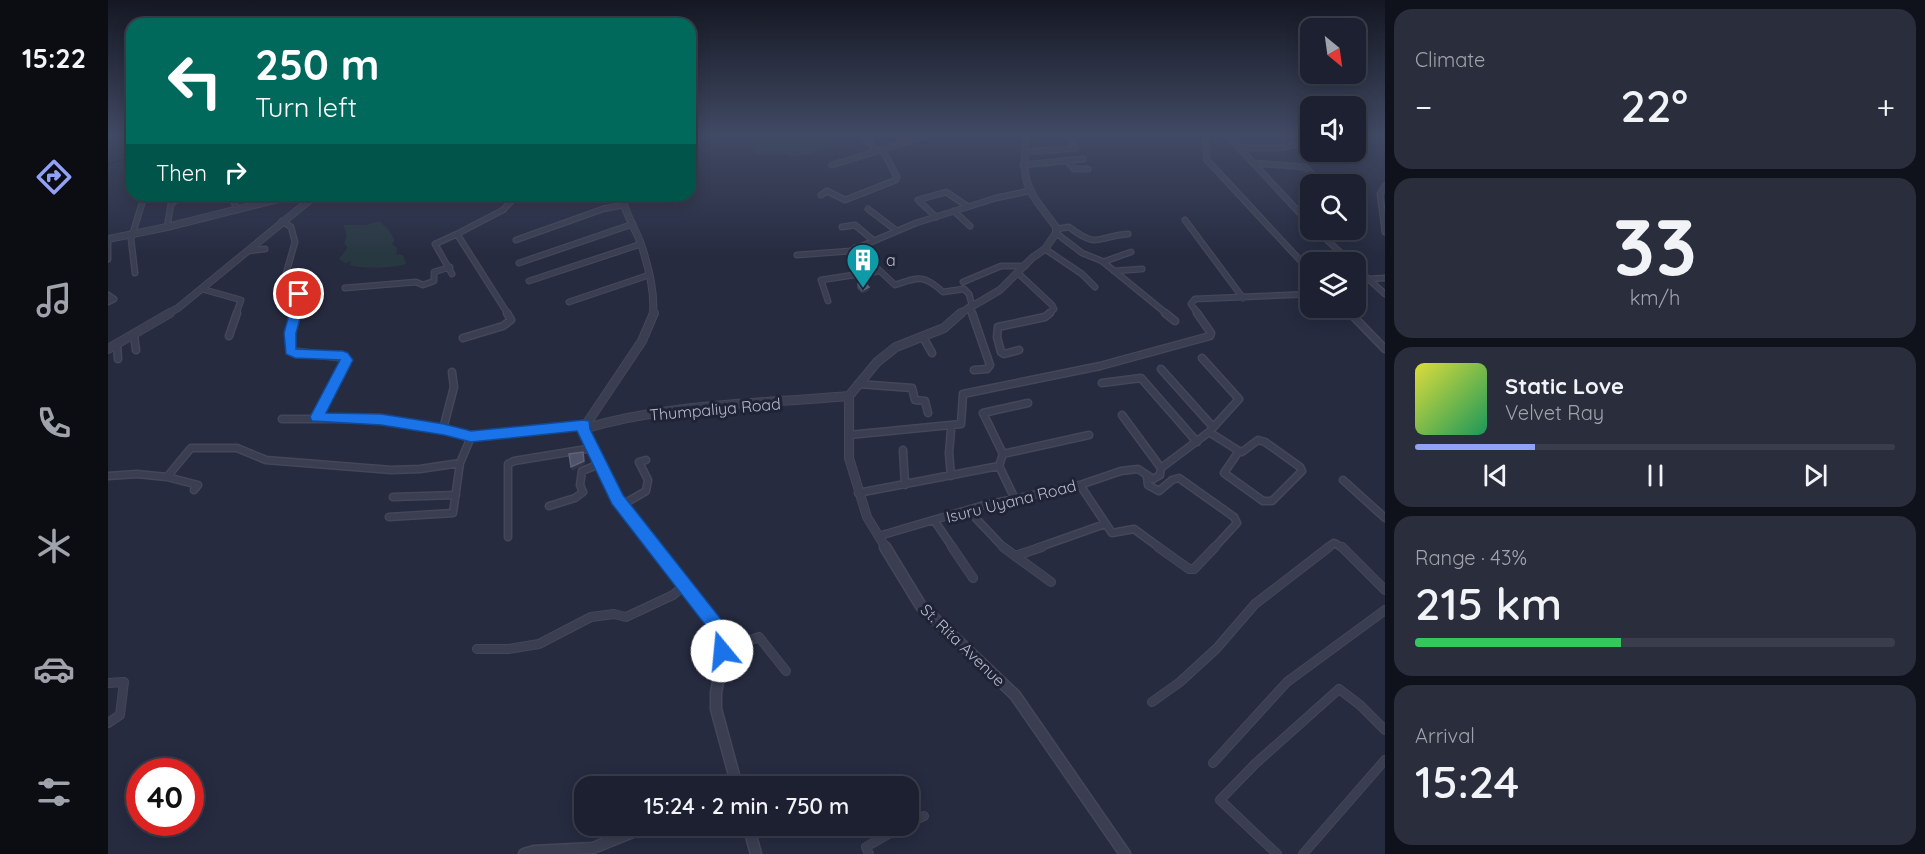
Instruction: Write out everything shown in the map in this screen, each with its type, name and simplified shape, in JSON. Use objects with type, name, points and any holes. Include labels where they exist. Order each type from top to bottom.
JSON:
[{"type":"street","points":[[821,195],[827,190],[845,200],[896,180],[896,176]]},
{"type":"street","points":[[1026,176],[1029,191],[1056,231],[1082,253],[1104,262],[1175,321]]},
{"type":"street","points":[[1222,176],[1300,260]]},
{"type":"street","points":[[1265,176],[1300,213]]},
{"type":"street","points":[[1385,186],[1380,194],[1385,232]]},
{"type":"street","points":[[797,255],[855,248],[967,206],[1029,191]]},
{"type":"street","points":[[936,217],[918,200],[946,192],[967,206]]},
{"type":"street","points":[[135,273],[131,245],[144,201]]},
{"type":"street","points":[[167,227],[171,204],[175,201]]},
{"type":"street","points":[[233,201],[237,210]]},
{"type":"street","points":[[108,259],[108,241],[270,201]]},
{"type":"street","points":[[108,349],[166,316],[308,201]]},
{"type":"street","points":[[452,274],[435,243],[458,234],[503,210],[511,201]]},
{"type":"street","points":[[584,427],[642,341],[654,313],[649,275],[641,244],[623,201]]},
{"type":"street","points":[[516,240],[603,209],[623,205]]},
{"type":"street","points":[[868,209],[897,231]]},
{"type":"street","points":[[954,211],[970,226]]},
{"type":"street","points":[[1185,220],[1243,298]]},
{"type":"street","points":[[282,222],[291,227],[295,242],[281,291],[284,294],[296,293],[300,296],[290,333],[290,351],[343,356],[347,360],[316,417]]},
{"type":"street","points":[[519,263],[633,224]]},
{"type":"street","points":[[842,227],[855,225],[874,240]]},
{"type":"street","points":[[849,396],[877,362],[896,347],[944,328],[971,306],[1000,290],[1045,249],[1056,231],[1069,227],[1084,239],[1093,242],[1109,239],[1116,234],[1128,234]]},
{"type":"street","points":[[458,234],[511,320],[509,323],[463,339]]},
{"type":"street","points":[[1327,240],[1340,252]]},
{"type":"street","points":[[529,281],[641,244]]},
{"type":"street","points":[[855,248],[895,285],[922,276],[930,279],[943,292],[964,289],[977,321],[990,365],[987,369],[974,370]]},
{"type":"street","points":[[248,251],[265,249]]},
{"type":"street","points":[[1045,249],[1082,274],[1095,287]]},
{"type":"street","points":[[1104,262],[1131,252]]},
{"type":"street","points":[[963,282],[1006,264],[1025,266]]},
{"type":"street","points":[[345,288],[417,282],[423,285],[434,281],[434,272],[450,267]]},
{"type":"street","points":[[1114,271],[1142,269]]},
{"type":"street","points":[[828,301],[821,280],[880,271]]},
{"type":"street","points":[[1018,273],[1054,309],[1045,317],[998,327],[997,337],[1002,352],[1012,353],[1019,350]]},
{"type":"street","points":[[568,302],[649,275]]},
{"type":"street","points":[[1368,279],[1385,278]]},
{"type":"street","points":[[1368,279],[1385,294]]},
{"type":"street","points":[[202,289],[241,300],[229,336]]},
{"type":"street","points":[[108,295],[114,299],[108,302]]},
{"type":"street","points":[[849,435],[961,424],[963,394],[1100,366],[1210,336],[1211,333],[1191,304],[1192,300],[1300,295]]},
{"type":"street","points":[[1355,318],[1385,349]]},
{"type":"street","points":[[134,335],[136,350]]},
{"type":"street","points":[[923,336],[932,353]]},
{"type":"street","points":[[117,344],[118,359]]},
{"type":"street","points":[[1145,475],[1153,479],[1157,478],[1161,468],[1197,442],[1239,399],[1202,358]]},
{"type":"street","points":[[1161,369],[1211,429],[1239,451],[1242,452],[1258,440],[1265,442],[1300,467],[1300,474],[1269,502],[1224,473],[1239,451]]},
{"type":"street","points":[[444,429],[454,387],[452,372]]},
{"type":"street","points":[[1102,383],[1141,378],[1197,442]]},
{"type":"street","points":[[857,384],[912,388],[915,400],[926,401],[928,413]]},
{"type":"street","name":"Thumpaliya Road","points":[[584,427],[677,408],[797,402],[849,396]]},
{"type":"street","name":"St. Rita Avenue","points":[[849,396],[849,458],[867,517],[921,606],[1015,695],[1125,854]]},
{"type":"street","points":[[1015,499],[999,466],[1003,454],[983,413],[1028,403]]},
{"type":"street","points":[[1122,415],[1161,468]]},
{"type":"street","points":[[282,419],[316,417],[381,419],[444,429],[471,437],[584,427]]},
{"type":"street","points":[[584,427],[592,448],[622,505],[714,623],[722,651],[716,710],[733,776]]},
{"type":"street","points":[[951,430],[949,453],[951,476]]},
{"type":"street","points":[[1003,454],[1089,435]]},
{"type":"street","points":[[389,517],[453,513],[460,463],[471,437]]},
{"type":"street","points":[[167,477],[191,448],[237,448],[266,460],[391,470],[420,469],[460,463]]},
{"type":"street","points":[[508,537],[508,464],[514,461],[592,448]]},
{"type":"street","points":[[903,450],[905,485]]},
{"type":"street","points":[[622,505],[646,491],[648,480],[639,462],[646,460]]},
{"type":"street","points":[[549,506],[575,498],[584,492],[580,485],[582,471],[600,464]]},
{"type":"street","points":[[858,493],[999,466]]},
{"type":"street","name":"Isuru Uyana Road","points":[[879,536],[968,510],[1080,485],[1121,471],[1138,469],[1145,475]]},
{"type":"street","points":[[1080,485],[1112,533],[1134,529],[1189,569],[1194,569],[1237,523],[1234,517],[1179,478],[1172,480],[1160,491],[1148,485],[1145,475]]},
{"type":"street","points":[[108,476],[167,477],[198,485],[194,490]]},
{"type":"street","points":[[1343,480],[1385,518]]},
{"type":"street","points":[[393,497],[456,495]]},
{"type":"street","points":[[968,510],[996,541],[1051,582]]},
{"type":"street","points":[[934,520],[973,578]]},
{"type":"street","points":[[1015,556],[1105,524]]},
{"type":"street","points":[[1152,702],[1180,682],[1217,648],[1255,604],[1334,543],[1341,546],[1385,590]]},
{"type":"street","points":[[477,649],[507,650],[541,643],[570,626],[599,615],[614,612],[626,617],[673,595],[685,585]]},
{"type":"street","points":[[1213,763],[1287,682],[1385,610]]},
{"type":"street","points":[[722,651],[759,637],[786,671]]},
{"type":"street","points":[[108,683],[124,682],[120,715],[108,723]]},
{"type":"street","points":[[1278,854],[1220,800],[1255,764],[1339,689],[1360,705],[1385,730]]},
{"type":"street","points":[[1303,854],[1385,760]]},
{"type":"street","points":[[919,818],[924,816]]},
{"type":"street","points":[[524,854],[534,851],[593,848],[623,836]]},
{"type":"street","points":[[751,836],[756,854]]},
{"type":"street","points":[[869,854],[866,847],[885,836]]},
{"type":"shaded area","points":[[379,221],[395,240],[392,244],[397,248],[396,254],[403,255],[406,264],[362,267],[350,265],[351,261],[345,263],[339,259],[348,247],[344,244],[347,235],[343,225],[366,225]]},
{"type":"building","points":[[864,282],[869,287],[863,290],[858,284]]},
{"type":"building","points":[[583,452],[584,461],[571,467],[569,454]]},
{"type":"place","name":"a","points":[[863,289]]},
{"type":"route","points":[[299,294],[290,333],[290,351],[343,356],[347,360],[316,417],[381,419],[444,429],[471,437],[575,424],[584,425],[583,429],[618,500],[714,623],[722,651]]}]
